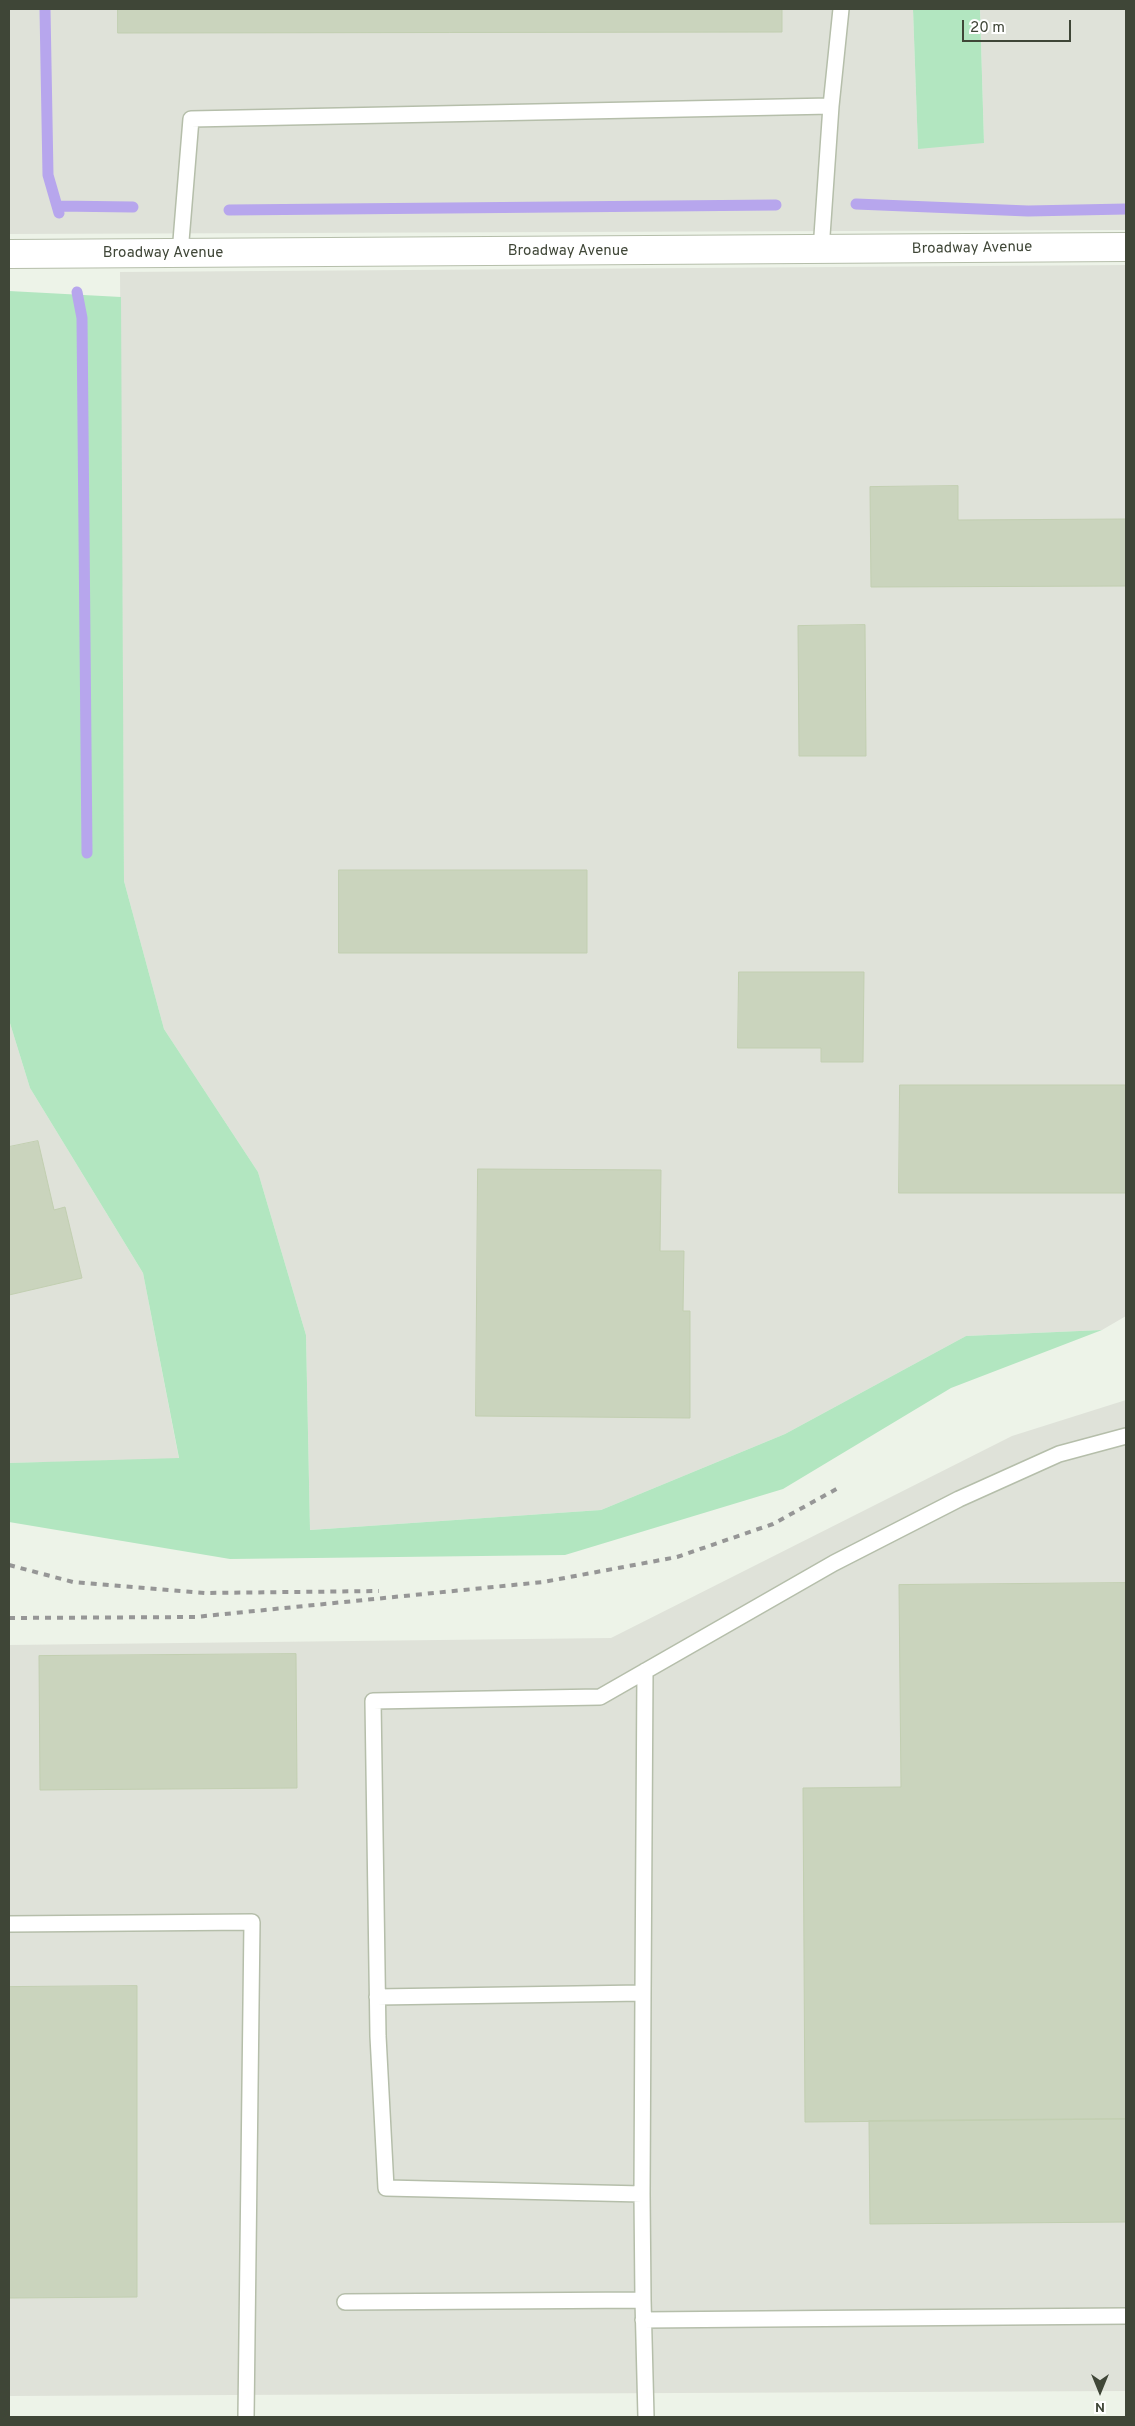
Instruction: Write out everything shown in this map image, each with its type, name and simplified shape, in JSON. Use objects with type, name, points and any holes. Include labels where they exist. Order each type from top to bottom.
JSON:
[{"type":"street","name":"Broadway Avenue","points":[[9,254],[1126,247]]},
{"type":"lane","points":[[822,250],[841,9]]},
{"type":"lane","points":[[180,253],[191,120],[832,106]]},
{"type":"lane","points":[[642,2194],[386,2188],[377,1997],[373,1701],[600,1697],[834,1563],[959,1499],[1058,1454],[1126,1436]]},
{"type":"lane","points":[[645,1671],[642,2194],[646,2417]]},
{"type":"lane","points":[[9,1924],[252,1922],[246,2417]]},
{"type":"lane","points":[[377,1997],[643,1993]]},
{"type":"lane","points":[[345,2302],[643,2300]]},
{"type":"lane","points":[[643,2320],[1126,2316]]},
{"type":"shaded area","points":[[9,9],[913,9],[918,148],[984,142],[980,9],[1126,9],[1126,230],[9,234]]},
{"type":"shaded area","points":[[1126,265],[1126,1316],[1102,1330],[966,1336],[785,1434],[601,1510],[310,1530],[306,1335],[258,1172],[164,1029],[124,881],[120,272]]},
{"type":"shaded area","points":[[9,1020],[30,1088],[143,1273],[179,1459],[9,1463]]},
{"type":"shaded area","points":[[1126,1400],[1126,2391],[9,2396],[9,1645],[611,1638],[1012,1436]]},
{"type":"green space","points":[[913,9],[980,9],[984,143],[918,149]]},
{"type":"green space","points":[[9,291],[121,297],[124,881],[164,1029],[258,1172],[306,1335],[310,1530],[601,1510],[785,1434],[966,1336],[1102,1330],[951,1388],[783,1489],[565,1555],[230,1559],[9,1522],[9,1463],[179,1458],[143,1273],[30,1088],[9,1020]]},
{"type":"building","points":[[118,9],[782,9],[782,32],[118,33]]},
{"type":"building","points":[[958,486],[958,520],[1126,519],[1126,586],[871,587],[870,487]]},
{"type":"building","points":[[865,625],[866,756],[799,756],[798,626]]},
{"type":"building","points":[[339,870],[587,870],[587,953],[339,953]]},
{"type":"building","points":[[739,972],[864,972],[863,1062],[821,1062],[821,1048],[738,1048]]},
{"type":"building","points":[[900,1085],[1126,1085],[1126,1193],[899,1193]]},
{"type":"building","points":[[38,1141],[54,1210],[65,1207],[82,1278],[9,1295],[9,1147]]},
{"type":"building","points":[[478,1169],[661,1170],[660,1251],[684,1251],[683,1311],[690,1311],[690,1418],[476,1416]]},
{"type":"building","points":[[1126,1583],[1126,2119],[805,2122],[803,1788],[901,1787],[899,1585]]},
{"type":"building","points":[[296,1654],[297,1788],[40,1790],[39,1656]]},
{"type":"building","points":[[137,1986],[137,2297],[9,2298],[9,1987]]},
{"type":"building","points":[[1126,2119],[1126,2222],[870,2224],[869,2121]]},
{"type":"waterway","points":[[45,9],[48,175],[59,213]]},
{"type":"waterway","points":[[856,204],[1028,211],[1126,209]]},
{"type":"waterway","points":[[229,210],[776,205]]},
{"type":"waterway","points":[[57,206],[133,207]]},
{"type":"waterway","points":[[77,292],[82,318],[87,853]]},
{"type":"railway","points":[[9,1618],[195,1617],[543,1582],[677,1557],[773,1524],[840,1487]]},
{"type":"railway","points":[[9,1565],[73,1582],[205,1593],[379,1591]]}]
